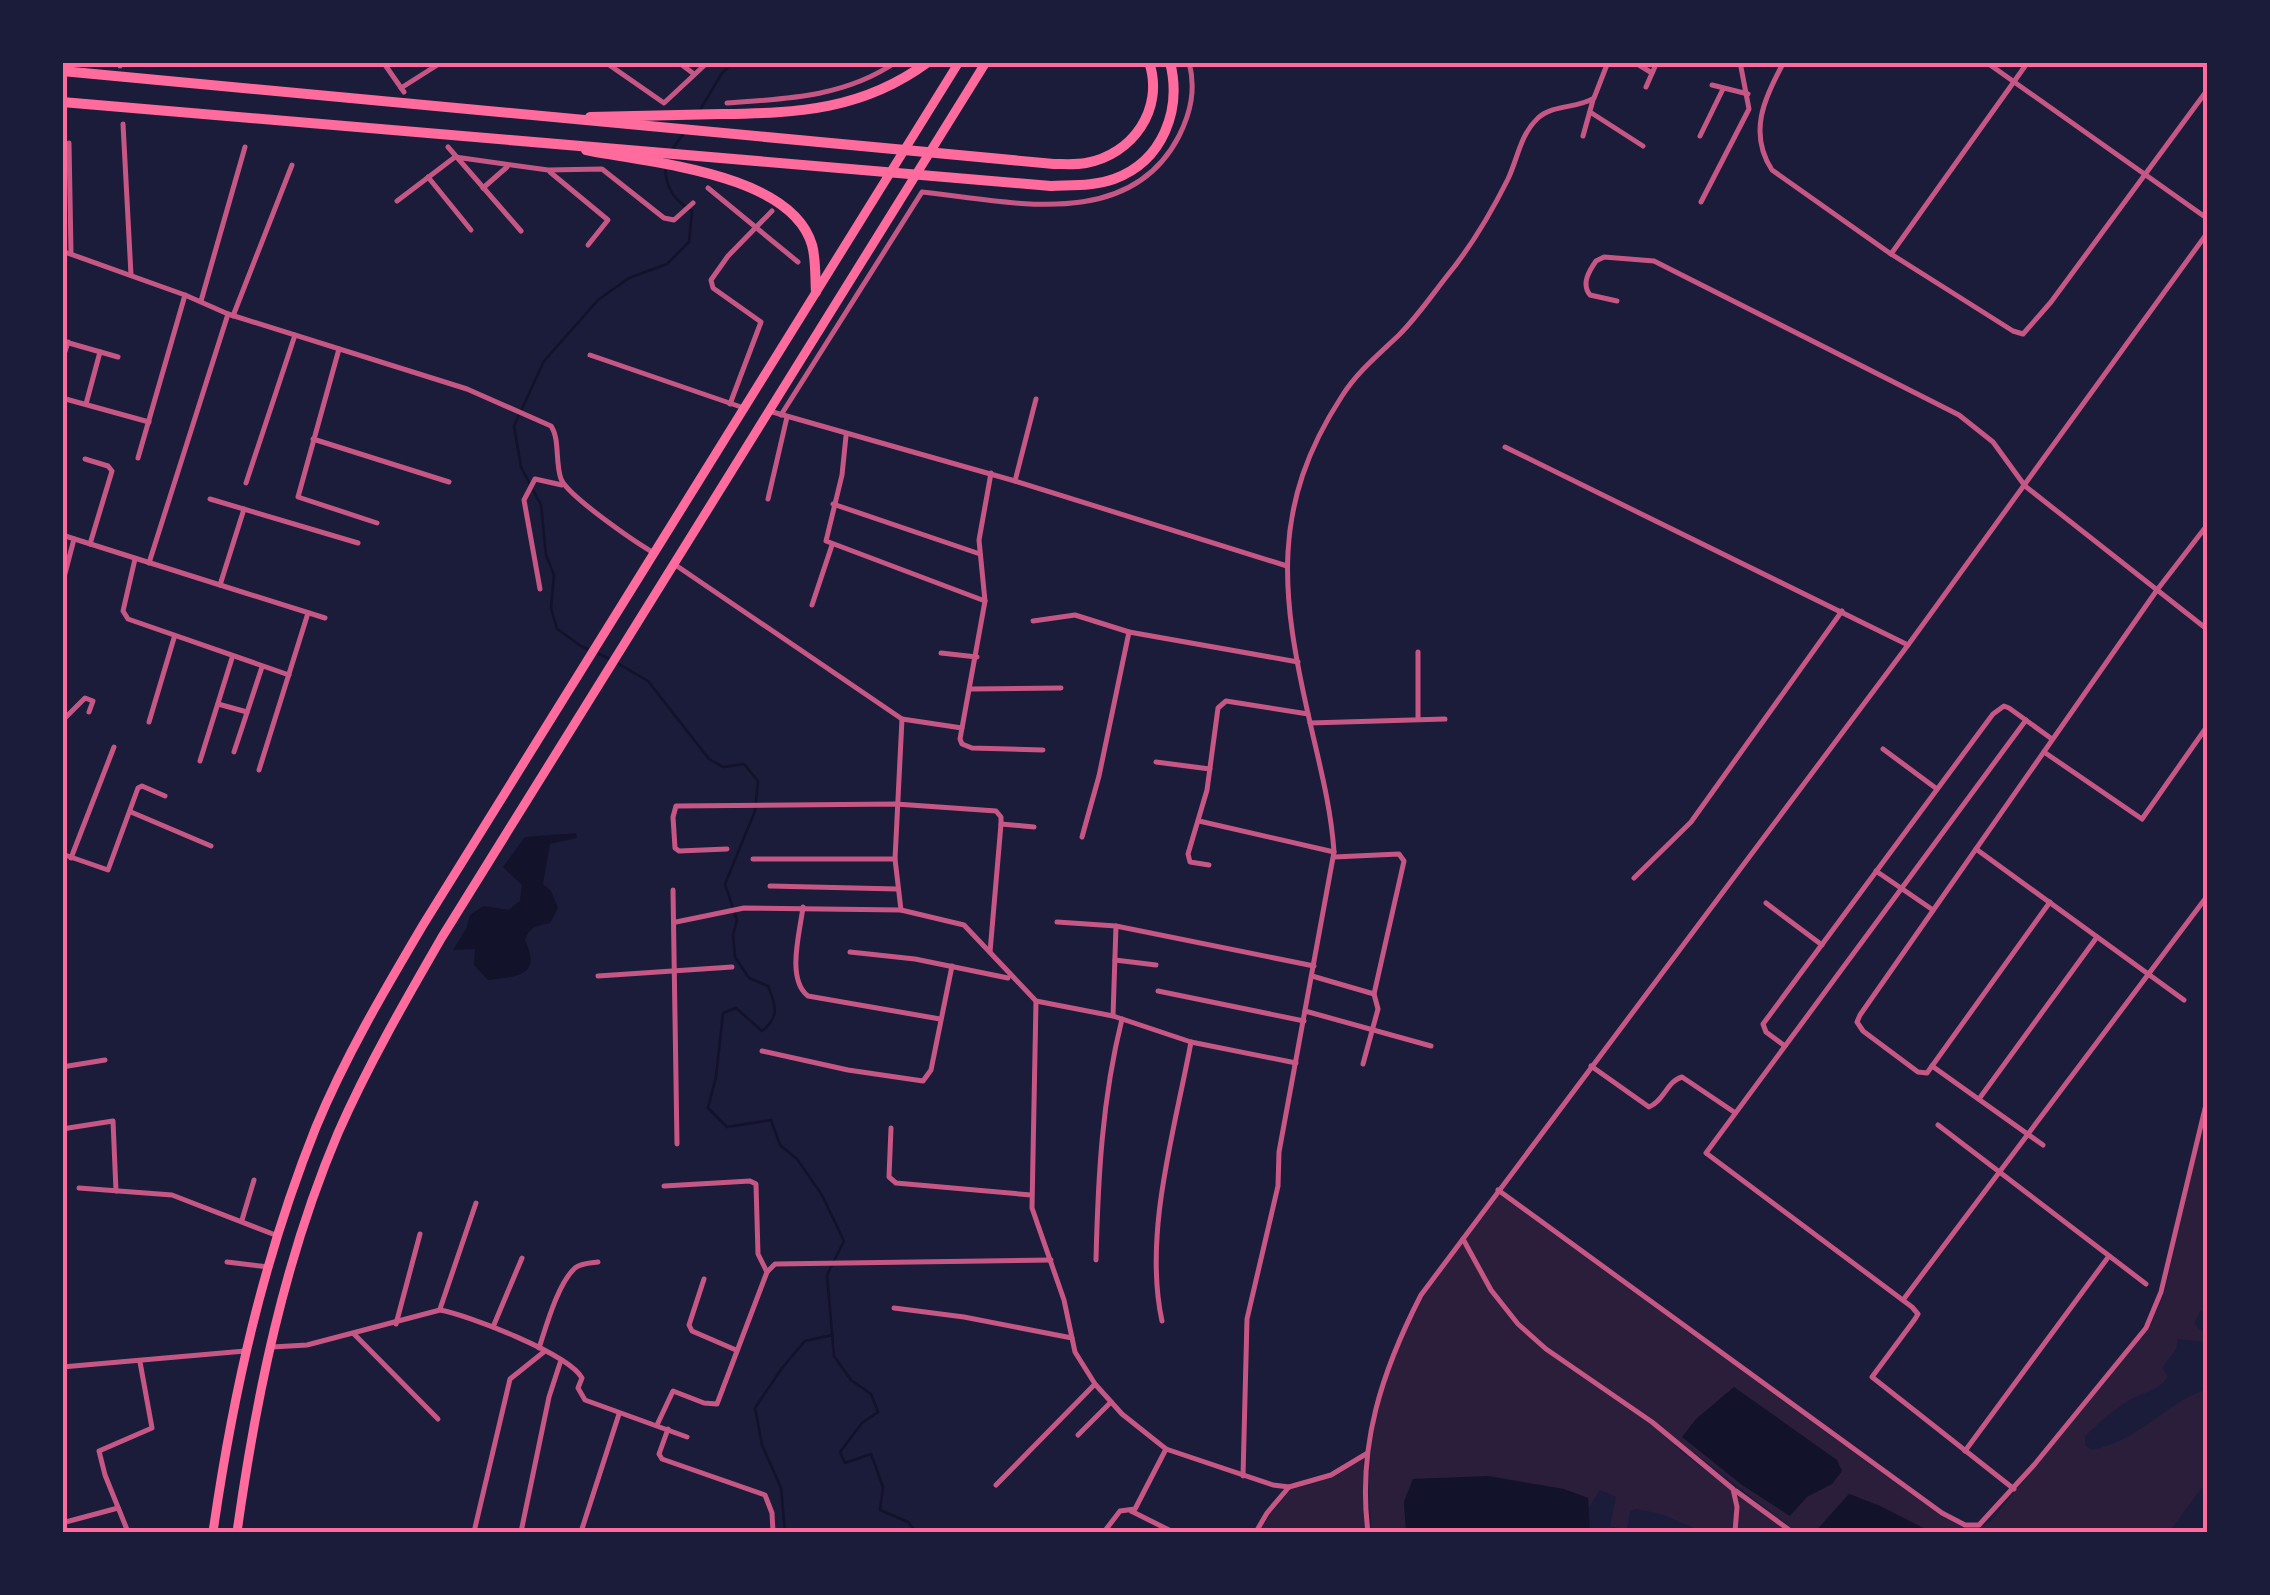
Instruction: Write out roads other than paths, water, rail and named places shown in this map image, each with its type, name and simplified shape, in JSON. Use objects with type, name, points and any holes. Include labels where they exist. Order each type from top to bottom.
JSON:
[{"type":"highway","points":[[547,117],[806,112],[862,98],[902,81],[928,62]]},
{"type":"highway","points":[[213,1532],[230,1419],[268,1268],[316,1126],[370,1015],[958,62]]},
{"type":"highway","points":[[236,1532],[252,1424],[296,1253],[338,1134],[390,1026],[986,62]]},
{"type":"highway","points":[[62,71],[1054,164],[1086,163],[1114,153],[1134,138],[1148,117],[1154,93],[1149,62]]},
{"type":"highway","points":[[62,102],[1051,186],[1115,178],[1142,163],[1163,139],[1174,109],[1175,82],[1170,62]]},
{"type":"highway","points":[[545,141],[739,181],[782,202],[802,224],[813,246],[816,292]]},
{"type":"street","points":[[384,62],[403,90],[442,62]]},
{"type":"street","points":[[605,62],[664,103],[708,62]]},
{"type":"street","points":[[678,62],[694,74]]},
{"type":"street","points":[[726,103],[809,98],[878,74],[896,62]]},
{"type":"street","points":[[768,500],[784,416],[922,192],[1047,204],[1085,204],[1118,195],[1149,174],[1171,151],[1189,117],[1194,80],[1189,62]]},
{"type":"street","points":[[1583,136],[1608,62]]},
{"type":"street","points":[[1634,62],[1652,73]]},
{"type":"street","points":[[1646,87],[1657,62]]},
{"type":"street","points":[[1701,202],[1749,109],[1740,62]]},
{"type":"street","points":[[1784,62],[1763,105],[1759,124],[1764,158],[1772,170],[1891,254],[2013,331],[2024,334],[2208,89]]},
{"type":"street","points":[[1986,62],[2208,219]]},
{"type":"street","points":[[1891,254],[2028,62]]},
{"type":"street","points":[[1712,85],[1748,94]]},
{"type":"street","points":[[1700,136],[1723,89]]},
{"type":"street","points":[[1243,1476],[1247,1319],[1278,1186],[1279,1152],[1334,854],[1332,811],[1298,662],[1287,566],[1295,490],[1309,454],[1344,392],[1402,331],[1451,271],[1509,177],[1526,130],[1546,111],[1578,106],[1594,98]]},
{"type":"street","points":[[1590,112],[1642,146]]},
{"type":"street","points":[[123,124],[131,275]]},
{"type":"street","points":[[69,142],[71,253]]},
{"type":"street","points":[[201,301],[245,146]]},
{"type":"street","points":[[448,147],[521,230]]},
{"type":"street","points":[[397,201],[455,156],[548,170],[602,170],[664,218],[674,220],[693,203]]},
{"type":"street","points":[[149,563],[230,315],[292,165]]},
{"type":"street","points":[[483,188],[508,166]]},
{"type":"street","points":[[548,170],[608,220],[588,246]]},
{"type":"street","points":[[428,178],[471,230]]},
{"type":"street","points":[[708,188],[798,262]]},
{"type":"street","points":[[730,404],[761,322],[710,285],[728,256],[772,210]]},
{"type":"street","points":[[1368,1532],[1366,1454],[1374,1405],[1420,1296],[1908,645],[2208,232]]},
{"type":"street","points":[[62,250],[230,315],[467,389],[526,413],[554,430],[556,462],[563,485]]},
{"type":"street","points":[[1617,301],[1590,296],[1586,291],[1596,260],[1604,257],[1654,261],[1959,415],[1993,442],[2024,486],[2208,630]]},
{"type":"street","points":[[138,458],[185,295]]},
{"type":"street","points":[[246,483],[295,334]]},
{"type":"street","points":[[62,361],[65,342],[118,357]]},
{"type":"street","points":[[339,349],[298,498],[377,523]]},
{"type":"street","points":[[86,404],[100,352]]},
{"type":"street","points":[[590,355],[744,408]]},
{"type":"street","points":[[62,398],[149,422]]},
{"type":"street","points":[[1015,480],[1036,399]]},
{"type":"street","points":[[769,411],[1015,480],[1287,566]]},
{"type":"street","points":[[846,435],[842,476],[826,536],[832,545],[985,601]]},
{"type":"street","points":[[313,439],[448,482]]},
{"type":"street","points":[[1505,447],[1908,645]]},
{"type":"street","points":[[85,459],[112,471],[90,544]]},
{"type":"street","points":[[991,474],[979,540],[985,601],[978,657],[960,740],[967,747],[1044,750]]},
{"type":"street","points":[[540,589],[525,514],[526,491],[535,479],[563,485],[654,553]]},
{"type":"street","points":[[210,499],[358,543]]},
{"type":"street","points":[[833,504],[980,554]]},
{"type":"street","points":[[220,585],[244,509]]},
{"type":"street","points":[[2050,902],[1927,1073],[1918,1072],[1863,1031],[1857,1022],[2157,590],[2208,524]]},
{"type":"street","points":[[62,535],[325,618]]},
{"type":"street","points":[[62,585],[74,539]]},
{"type":"street","points":[[812,605],[832,545]]},
{"type":"street","points":[[135,559],[123,616],[174,638],[288,675]]},
{"type":"street","points":[[674,564],[902,719],[962,728]]},
{"type":"street","points":[[1634,878],[1675,841],[1705,804],[1842,611]]},
{"type":"street","points":[[259,770],[308,613]]},
{"type":"street","points":[[1033,621],[1075,616],[1129,632],[1298,662]]},
{"type":"street","points":[[1082,837],[1129,632]]},
{"type":"street","points":[[149,722],[174,638]]},
{"type":"street","points":[[1418,652],[1418,720]]},
{"type":"street","points":[[942,653],[978,657]]},
{"type":"street","points":[[200,761],[232,658]]},
{"type":"street","points":[[234,752],[262,667]]},
{"type":"street","points":[[972,689],[1061,688]]},
{"type":"street","points":[[62,720],[85,698],[92,700],[89,712]]},
{"type":"street","points":[[1209,866],[1194,864],[1188,858],[1199,821],[1221,703],[1241,702],[1308,714]]},
{"type":"street","points":[[218,704],[247,712]]},
{"type":"street","points":[[1785,1046],[1766,1032],[1763,1024],[1998,708],[2009,708],[2052,740]]},
{"type":"street","points":[[901,910],[895,859],[902,719]]},
{"type":"street","points":[[1310,723],[1445,719]]},
{"type":"street","points":[[2014,1489],[1872,1377],[1918,1314],[1706,1152],[2026,720]]},
{"type":"street","points":[[2044,752],[2142,819],[2207,729]]},
{"type":"street","points":[[71,858],[114,747]]},
{"type":"street","points":[[1884,749],[1938,789]]},
{"type":"street","points":[[1156,762],[1210,769]]},
{"type":"street","points":[[62,854],[108,870],[140,786],[166,796]]},
{"type":"street","points":[[728,849],[675,848],[676,806],[896,804],[996,811],[1001,824],[990,954]]},
{"type":"street","points":[[130,812],[211,846]]},
{"type":"street","points":[[1199,821],[1334,854],[1399,854],[1404,861],[1374,994],[1378,1009],[1363,1064]]},
{"type":"street","points":[[1001,824],[1034,827]]},
{"type":"street","points":[[1976,848],[2184,1000]]},
{"type":"street","points":[[752,859],[895,859]]},
{"type":"street","points":[[1876,871],[1933,910]]},
{"type":"street","points":[[770,886],[897,888]]},
{"type":"street","points":[[673,890],[678,1144]]},
{"type":"street","points":[[1903,1300],[2208,894]]},
{"type":"street","points":[[1766,903],[1822,944]]},
{"type":"street","points":[[676,922],[744,908],[901,910],[964,925],[1036,1001],[1113,1016],[1191,1042],[1296,1063]]},
{"type":"street","points":[[803,908],[796,976],[802,992],[940,1019]]},
{"type":"street","points":[[1057,922],[1116,926],[1314,966]]},
{"type":"street","points":[[1113,1016],[1116,926]]},
{"type":"street","points":[[1979,1099],[2097,937]]},
{"type":"street","points":[[850,952],[1011,978]]},
{"type":"street","points":[[1115,960],[1156,965]]},
{"type":"street","points":[[762,1050],[848,1070],[923,1081],[932,1070],[952,966]]},
{"type":"street","points":[[598,976],[732,968]]},
{"type":"street","points":[[1312,976],[1374,994]]},
{"type":"street","points":[[1158,991],[1304,1020]]},
{"type":"street","points":[[1036,1001],[1032,1208],[1064,1300],[1075,1352],[1095,1384],[1166,1449],[1243,1476],[1289,1487],[1331,1475],[1366,1454]]},
{"type":"street","points":[[1306,1011],[1431,1046]]},
{"type":"street","points":[[1096,1260],[1099,1156],[1109,1070],[1122,1019]]},
{"type":"street","points":[[1162,1321],[1156,1294],[1158,1234],[1191,1042]]},
{"type":"street","points":[[62,1067],[105,1060]]},
{"type":"street","points":[[1591,1066],[1649,1107],[1658,1102],[1674,1080],[1682,1077],[1736,1113]]},
{"type":"street","points":[[1932,1066],[2042,1145]]},
{"type":"street","points":[[1498,1190],[1942,1513],[1966,1524],[1979,1525],[2014,1489],[2146,1328],[2161,1292],[2208,1096]]},
{"type":"street","points":[[62,1130],[113,1122],[116,1191]]},
{"type":"street","points":[[1938,1125],[2146,1284]]},
{"type":"street","points":[[892,1128],[889,1177],[896,1183],[1031,1195]]},
{"type":"street","points":[[242,1220],[254,1180]]},
{"type":"street","points":[[664,1186],[750,1181],[756,1184],[758,1254],[766,1272]]},
{"type":"street","points":[[79,1188],[172,1195],[278,1236]]},
{"type":"street","points":[[440,1310],[476,1203]]},
{"type":"street","points":[[396,1324],[420,1234]]},
{"type":"street","points":[[1463,1239],[1492,1290],[1518,1324],[1546,1349],[1652,1422],[1792,1532]]},
{"type":"street","points":[[1965,1451],[2109,1256]]},
{"type":"street","points":[[493,1328],[522,1258]]},
{"type":"street","points":[[657,1425],[673,1391],[704,1404],[718,1404],[766,1272],[775,1264],[1051,1260]]},
{"type":"street","points":[[227,1262],[268,1268]]},
{"type":"street","points":[[474,1532],[510,1378],[542,1350],[555,1302],[573,1270],[578,1264],[598,1262]]},
{"type":"street","points":[[704,1279],[689,1325],[692,1331],[736,1350]]},
{"type":"street","points":[[894,1308],[1072,1338]]},
{"type":"street","points":[[270,1347],[308,1345],[440,1310],[493,1328],[561,1360],[581,1374],[578,1388],[585,1400],[687,1437]]},
{"type":"street","points":[[354,1334],[438,1419]]},
{"type":"street","points":[[62,1367],[245,1351]]},
{"type":"street","points":[[521,1532],[548,1397],[561,1360]]},
{"type":"street","points":[[128,1532],[100,1451],[152,1428],[140,1362]]},
{"type":"street","points":[[996,1485],[1095,1384]]},
{"type":"street","points":[[1078,1435],[1111,1402]]},
{"type":"street","points":[[581,1532],[619,1414]]},
{"type":"street","points":[[668,1429],[659,1454],[662,1459],[766,1495],[773,1532]]},
{"type":"street","points":[[1132,1512],[1166,1449]]},
{"type":"street","points":[[1256,1532],[1289,1487]]},
{"type":"street","points":[[1734,1489],[1734,1532]]},
{"type":"street","points":[[62,1523],[118,1508]]},
{"type":"street","points":[[1104,1532],[1120,1511],[1132,1512],[1171,1532]]},
{"type":"waterway","points":[[700,110],[722,73],[734,62]]},
{"type":"waterway","points":[[671,151],[684,133]]},
{"type":"waterway","points":[[610,659],[557,629],[551,608],[554,575],[546,555],[541,505],[521,467],[514,426],[544,361],[598,300],[629,278],[667,264],[689,242],[692,211],[672,193],[665,167]]},
{"type":"waterway","points":[[617,663],[648,681],[709,759],[723,767],[744,764],[758,781],[755,811],[725,884],[737,920],[733,935],[735,957],[749,978],[768,986],[775,1010],[772,1021],[762,1031],[736,1008],[723,1013],[716,1077],[708,1108],[727,1127],[771,1120],[780,1145],[797,1159],[822,1195],[844,1241],[827,1275],[834,1356],[851,1380],[871,1394],[878,1412],[862,1423],[840,1452],[845,1463],[871,1454],[883,1487],[880,1510],[908,1522],[916,1532]]},
{"type":"waterway","points":[[785,1532],[781,1488],[762,1445],[755,1408],[805,1341],[832,1335]]}]
